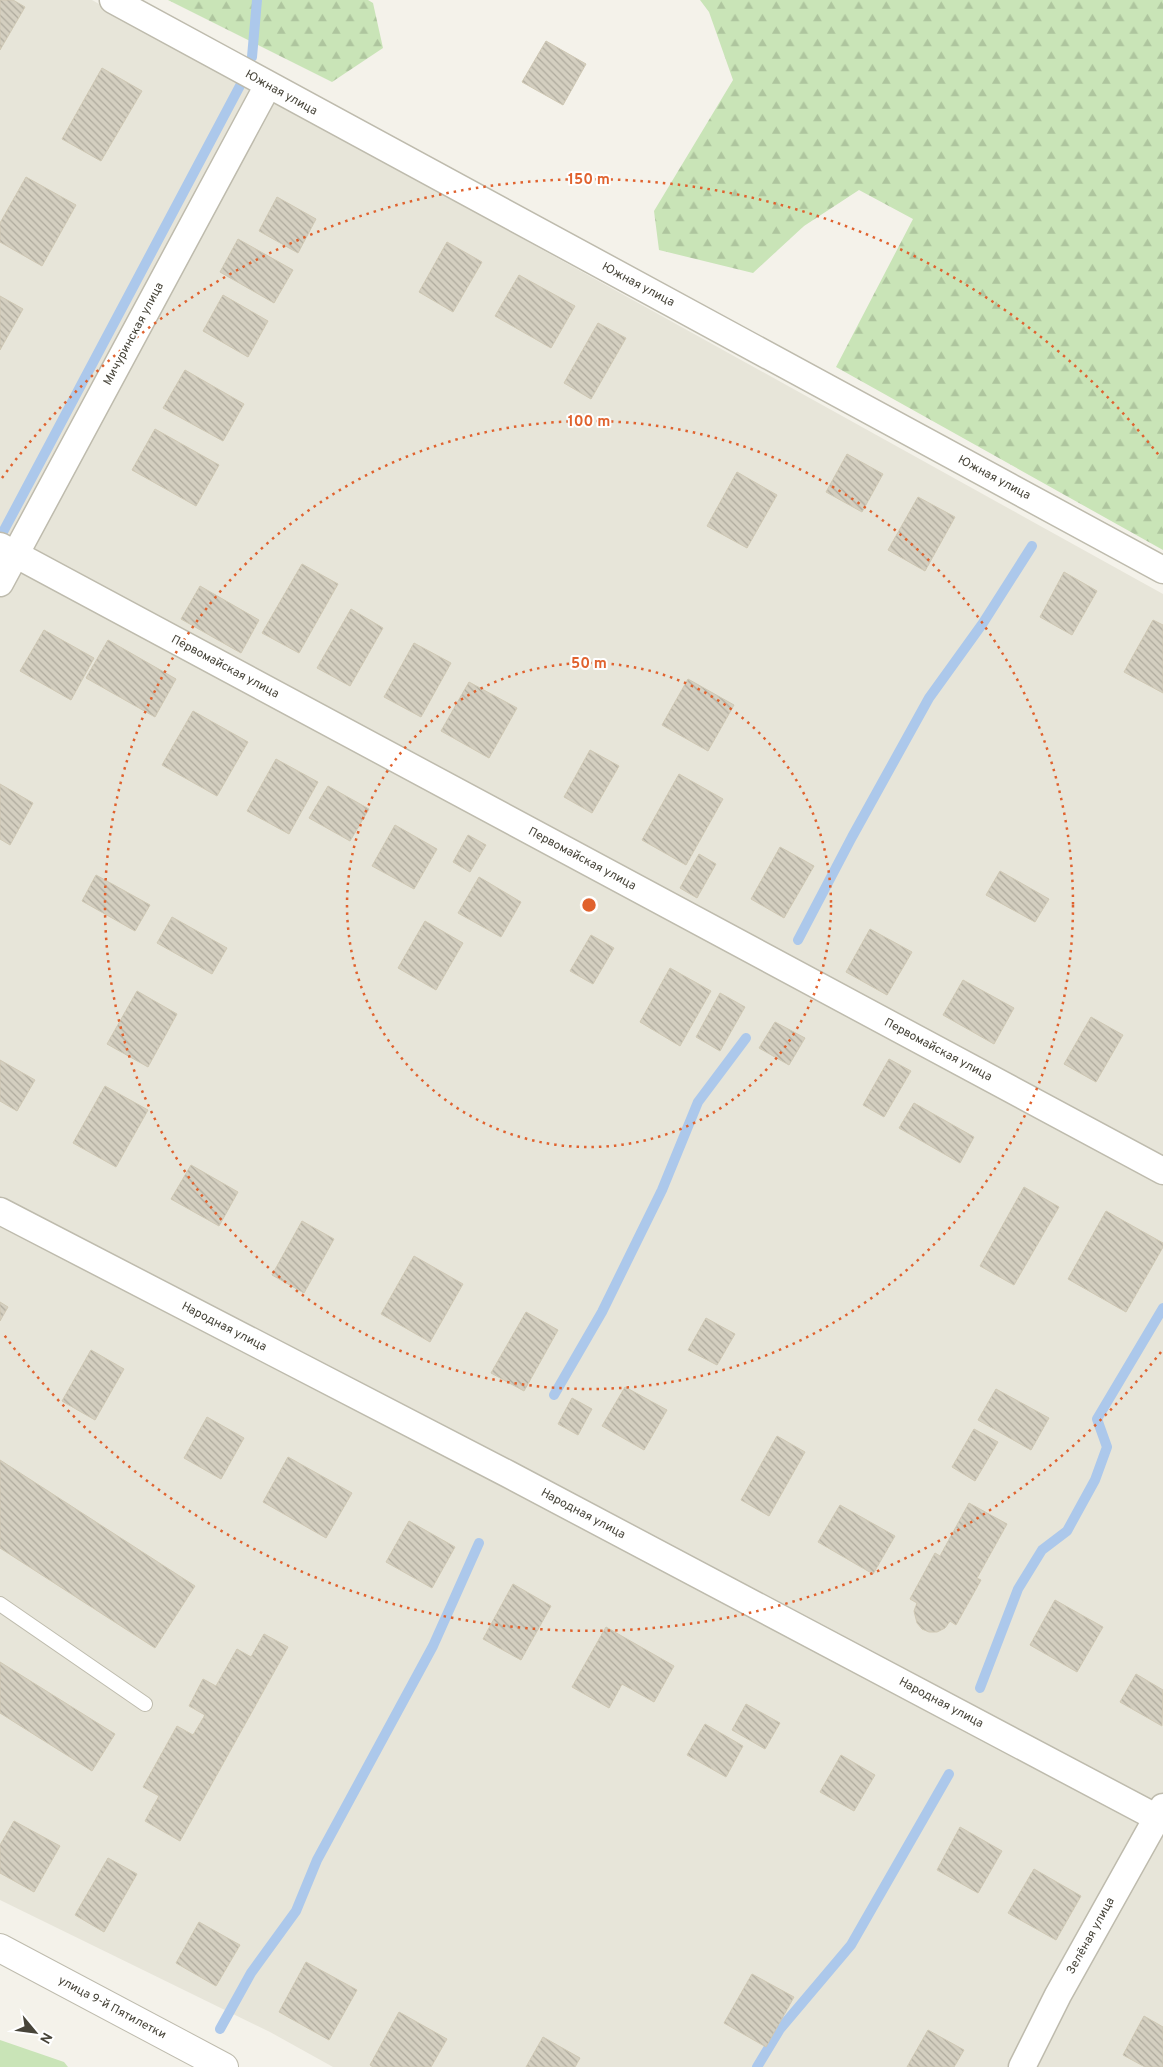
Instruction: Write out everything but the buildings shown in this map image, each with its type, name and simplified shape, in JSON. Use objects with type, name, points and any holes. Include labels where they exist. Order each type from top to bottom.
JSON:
[{"type":"street","name":"Южная улица","points":[[113,0],[268,86],[1163,570]]},
{"type":"street","name":"Мичуринская улица","points":[[0,583],[8,550],[268,86]]},
{"type":"street","name":"Первомайская улица","points":[[8,550],[1163,1171]]},
{"type":"street","name":"Народная улица","points":[[0,1211],[1161,1815]]},
{"type":"street","name":"Зелёная улица","points":[[1022,2067],[1058,1995],[1161,1815]]},
{"type":"street","name":"улица 9-й Пятилетки","points":[[0,1948],[224,2067]]},
{"type":"lane","points":[[0,1604],[145,1704]]},
{"type":"shaded area","points":[[0,0],[92,0],[1163,594],[1163,2067],[333,2067],[270,2032],[0,1900]]},
{"type":"green space","points":[[168,0],[368,0],[373,3],[383,48],[332,82]]},
{"type":"green space","points":[[700,0],[1163,0],[1163,550],[836,367],[913,219],[859,190],[804,226],[753,273],[659,250],[654,211],[733,80],[709,12]]},
{"type":"green space","points":[[0,2040],[64,2062],[68,2067],[0,2067]]},
{"type":"waterway","points":[[252,57],[257,0]]},
{"type":"waterway","points":[[3,532],[242,82]]},
{"type":"waterway","points":[[798,940],[852,837],[929,698],[983,623],[1032,546]]},
{"type":"waterway","points":[[554,1395],[602,1312],[662,1190],[698,1102],[746,1038]]},
{"type":"waterway","points":[[980,1688],[1018,1589],[1042,1550],[1067,1531],[1095,1480],[1107,1447],[1097,1419],[1163,1308]]},
{"type":"waterway","points":[[220,2029],[251,1973],[296,1911],[317,1860],[433,1646],[479,1543]]},
{"type":"waterway","points":[[757,2067],[780,2029],[851,1945],[949,1774]]}]
